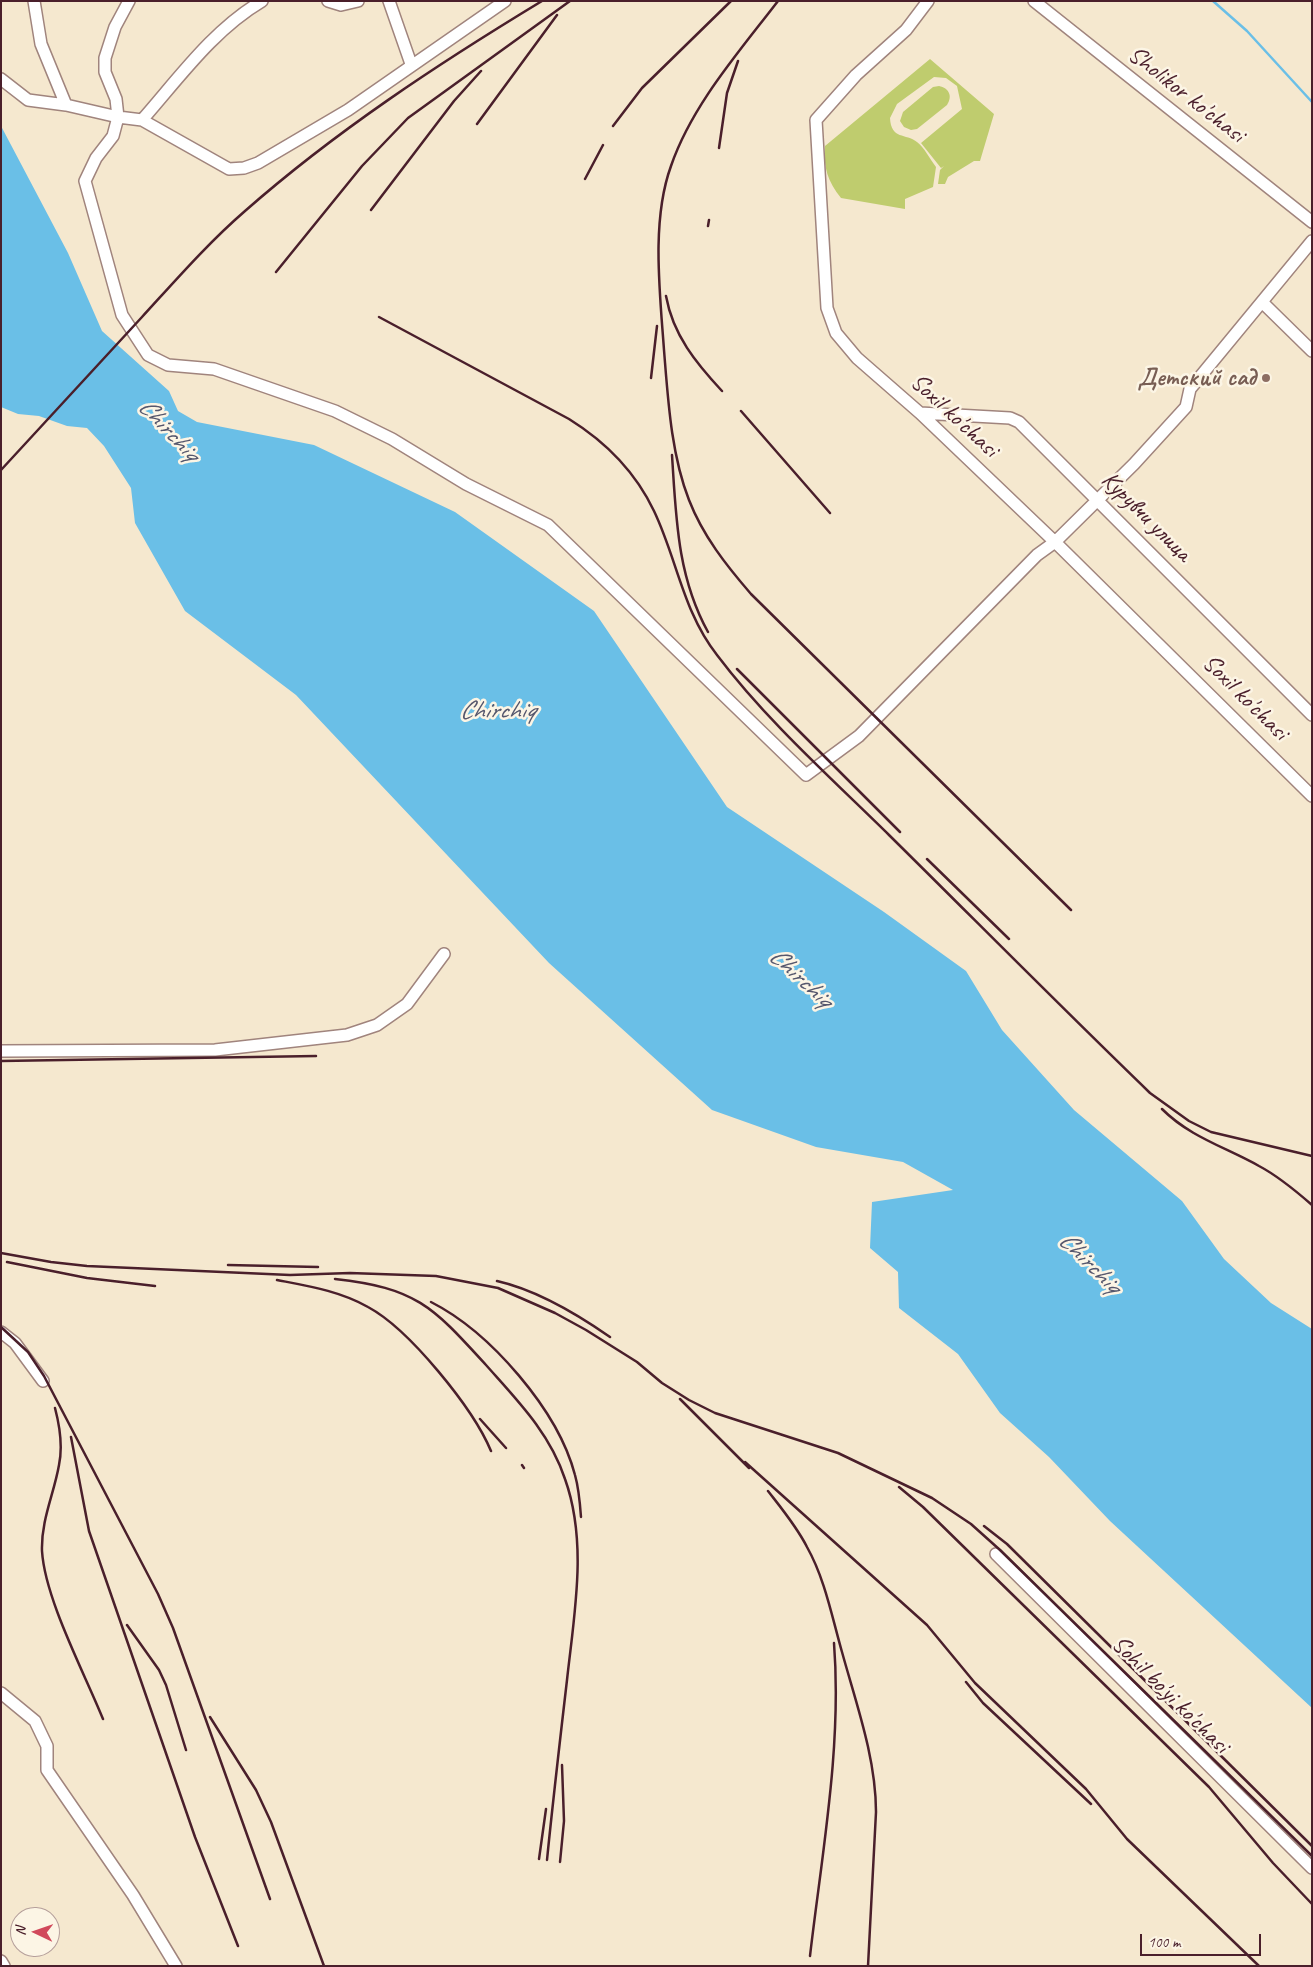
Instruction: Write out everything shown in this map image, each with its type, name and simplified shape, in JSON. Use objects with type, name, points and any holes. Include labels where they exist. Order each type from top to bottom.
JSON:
[{"type":"street","points":[[34,1],[41,44],[66,105]]},
{"type":"street","points":[[129,1],[115,27],[105,58],[105,72],[116,99],[118,117],[113,136],[96,158],[85,181],[122,315],[148,355],[168,364],[214,369],[335,411],[392,439],[466,484],[548,525],[806,775],[859,736],[1037,554],[1055,542],[1096,499],[1134,464],[1186,406],[1190,390],[1312,242]]},
{"type":"street","points":[[142,120],[223,29],[243,12],[262,1]]},
{"type":"street","points":[[328,1],[340,5],[358,1]]},
{"type":"street","points":[[389,1],[411,64]]},
{"type":"street","points":[[1,79],[28,100],[66,105],[118,117],[142,120],[214,162],[230,169],[244,168],[258,163],[348,110],[485,7],[505,1]]},
{"type":"street","name":"Soxil ko'chasi","points":[[928,1],[906,30],[856,75],[816,120],[819,200],[827,308],[830,321],[836,332],[857,358],[920,413],[1055,542],[1312,796]]},
{"type":"street","name":"Sholikor ko'chasi","points":[[1034,1],[1312,222]]},
{"type":"street","points":[[1262,302],[1312,351]]},
{"type":"street","name":"Курувчи улица","points":[[920,413],[1010,418],[1019,422],[1312,715]]},
{"type":"street","points":[[1,1051],[215,1050],[347,1035],[377,1025],[408,1004],[444,954]]},
{"type":"street","points":[[1,1332],[15,1343],[43,1381]]},
{"type":"street","name":"Sohil bo'yi ko'chasi","points":[[996,1554],[1312,1868]]},
{"type":"street","points":[[1,1693],[35,1721],[47,1746],[47,1770],[133,1895],[176,1966]]},
{"type":"street","points":[[1,1961],[4,1966]]},
{"type":"green space","points":[[930,59],[994,114],[980,161],[974,161],[948,177],[945,184],[938,184],[940,170],[944,166],[941,168],[921,143],[962,109],[957,86],[946,78],[934,77],[897,104],[890,118],[893,130],[920,144],[936,167],[933,187],[905,199],[905,209],[841,198],[827,174],[825,146]]},
{"type":"green space","points":[[939,86],[949,93],[950,99],[947,105],[917,129],[911,130],[904,127],[900,121],[903,112],[933,87]]},
{"type":"water","name":"Chirchiq","points":[[1,126],[68,253],[102,331],[169,391],[178,411],[197,422],[314,445],[455,512],[594,611],[727,807],[884,912],[966,971],[1002,1030],[1074,1110],[1182,1201],[1224,1259],[1271,1303],[1312,1329],[1312,1708],[1110,1521],[1049,1457],[1000,1413],[958,1354],[899,1308],[898,1272],[870,1248],[872,1202],[953,1190],[903,1162],[816,1147],[712,1110],[549,963],[296,695],[185,611],[135,523],[131,488],[104,446],[87,428],[67,426],[39,416],[18,414],[1,407]]},
{"type":"waterway","points":[[1213,1],[1247,31],[1312,102]]},
{"type":"railway","points":[[1,470],[192,263],[245,211],[315,153],[352,126],[426,74],[542,1]]},
{"type":"railway","points":[[276,272],[362,166],[408,118],[570,1]]},
{"type":"railway","points":[[613,126],[642,88],[731,1]]},
{"type":"railway","points":[[778,1],[704,100],[680,143],[665,187],[661,210],[658,257],[671,426],[683,482],[689,500],[708,538],[751,594],[1071,910]]},
{"type":"railway","points":[[477,124],[557,15]]},
{"type":"railway","points":[[719,148],[727,93],[738,61]]},
{"type":"railway","points":[[371,210],[454,101],[481,71]]},
{"type":"railway","points":[[585,179],[603,145]]},
{"type":"railway","points":[[708,226],[709,220]]},
{"type":"railway","points":[[666,296],[674,323],[687,348],[722,391]]},
{"type":"railway","points":[[379,317],[569,419],[595,437],[629,470],[654,511],[688,603],[705,638],[756,703],[1150,1093],[1189,1121],[1211,1132],[1312,1156]]},
{"type":"railway","points":[[651,378],[657,326]]},
{"type":"railway","points":[[741,411],[830,513]]},
{"type":"railway","points":[[672,455],[677,523],[684,567],[698,611],[708,632]]},
{"type":"railway","points":[[737,669],[900,832]]},
{"type":"railway","points":[[927,859],[1009,939]]},
{"type":"railway","points":[[1,1061],[316,1056]]},
{"type":"railway","points":[[1162,1109],[1184,1127],[1273,1174],[1312,1205]]},
{"type":"railway","points":[[1,1253],[87,1266],[290,1275],[350,1273],[436,1276],[498,1288],[555,1313],[637,1362],[662,1383],[689,1400],[715,1413],[838,1453],[932,1498],[971,1524],[1000,1550],[1312,1856]]},
{"type":"railway","points":[[7,1262],[87,1278],[155,1286]]},
{"type":"railway","points":[[228,1265],[318,1267]]},
{"type":"railway","points":[[335,1279],[386,1288],[405,1295],[437,1315],[468,1345],[532,1418],[559,1462],[572,1503],[578,1554],[576,1605],[547,1860]]},
{"type":"railway","points":[[277,1280],[300,1284],[346,1297],[368,1307],[384,1318],[420,1351],[455,1392],[470,1413],[491,1451]]},
{"type":"railway","points":[[497,1281],[527,1290],[542,1297],[610,1337]]},
{"type":"railway","points":[[431,1302],[453,1315],[498,1353],[519,1375],[538,1400],[554,1425],[566,1450],[576,1480],[581,1517]]},
{"type":"railway","points":[[1,1327],[28,1352],[44,1376],[158,1594],[173,1628],[270,1899]]},
{"type":"railway","points":[[680,1399],[749,1468]]},
{"type":"railway","points":[[55,1408],[60,1429],[61,1451],[57,1476],[48,1507],[42,1551],[50,1591],[66,1635],[103,1719]]},
{"type":"railway","points":[[480,1419],[506,1448]]},
{"type":"railway","points":[[71,1437],[89,1531],[195,1837],[238,1946]]},
{"type":"railway","points":[[745,1462],[927,1625],[975,1683],[1086,1789],[1127,1839],[1259,1966]]},
{"type":"railway","points":[[899,1487],[923,1507],[1209,1787],[1273,1863],[1312,1904]]},
{"type":"railway","points":[[768,1491],[799,1532],[819,1572],[828,1598],[869,1751],[873,1771],[876,1812],[868,1966]]},
{"type":"railway","points":[[984,1526],[1007,1544],[1312,1846]]},
{"type":"railway","points":[[127,1625],[159,1670],[166,1685],[186,1750]]},
{"type":"railway","points":[[810,1956],[830,1800],[836,1682],[834,1643]]},
{"type":"railway","points":[[966,1682],[983,1703],[1091,1804]]},
{"type":"railway","points":[[210,1717],[256,1790],[271,1822],[324,1966]]},
{"type":"railway","points":[[560,1862],[564,1821],[562,1765]]},
{"type":"railway","points":[[539,1859],[546,1809]]},
{"type":"place","name":"Детский сад","points":[[1266,378]]}]
